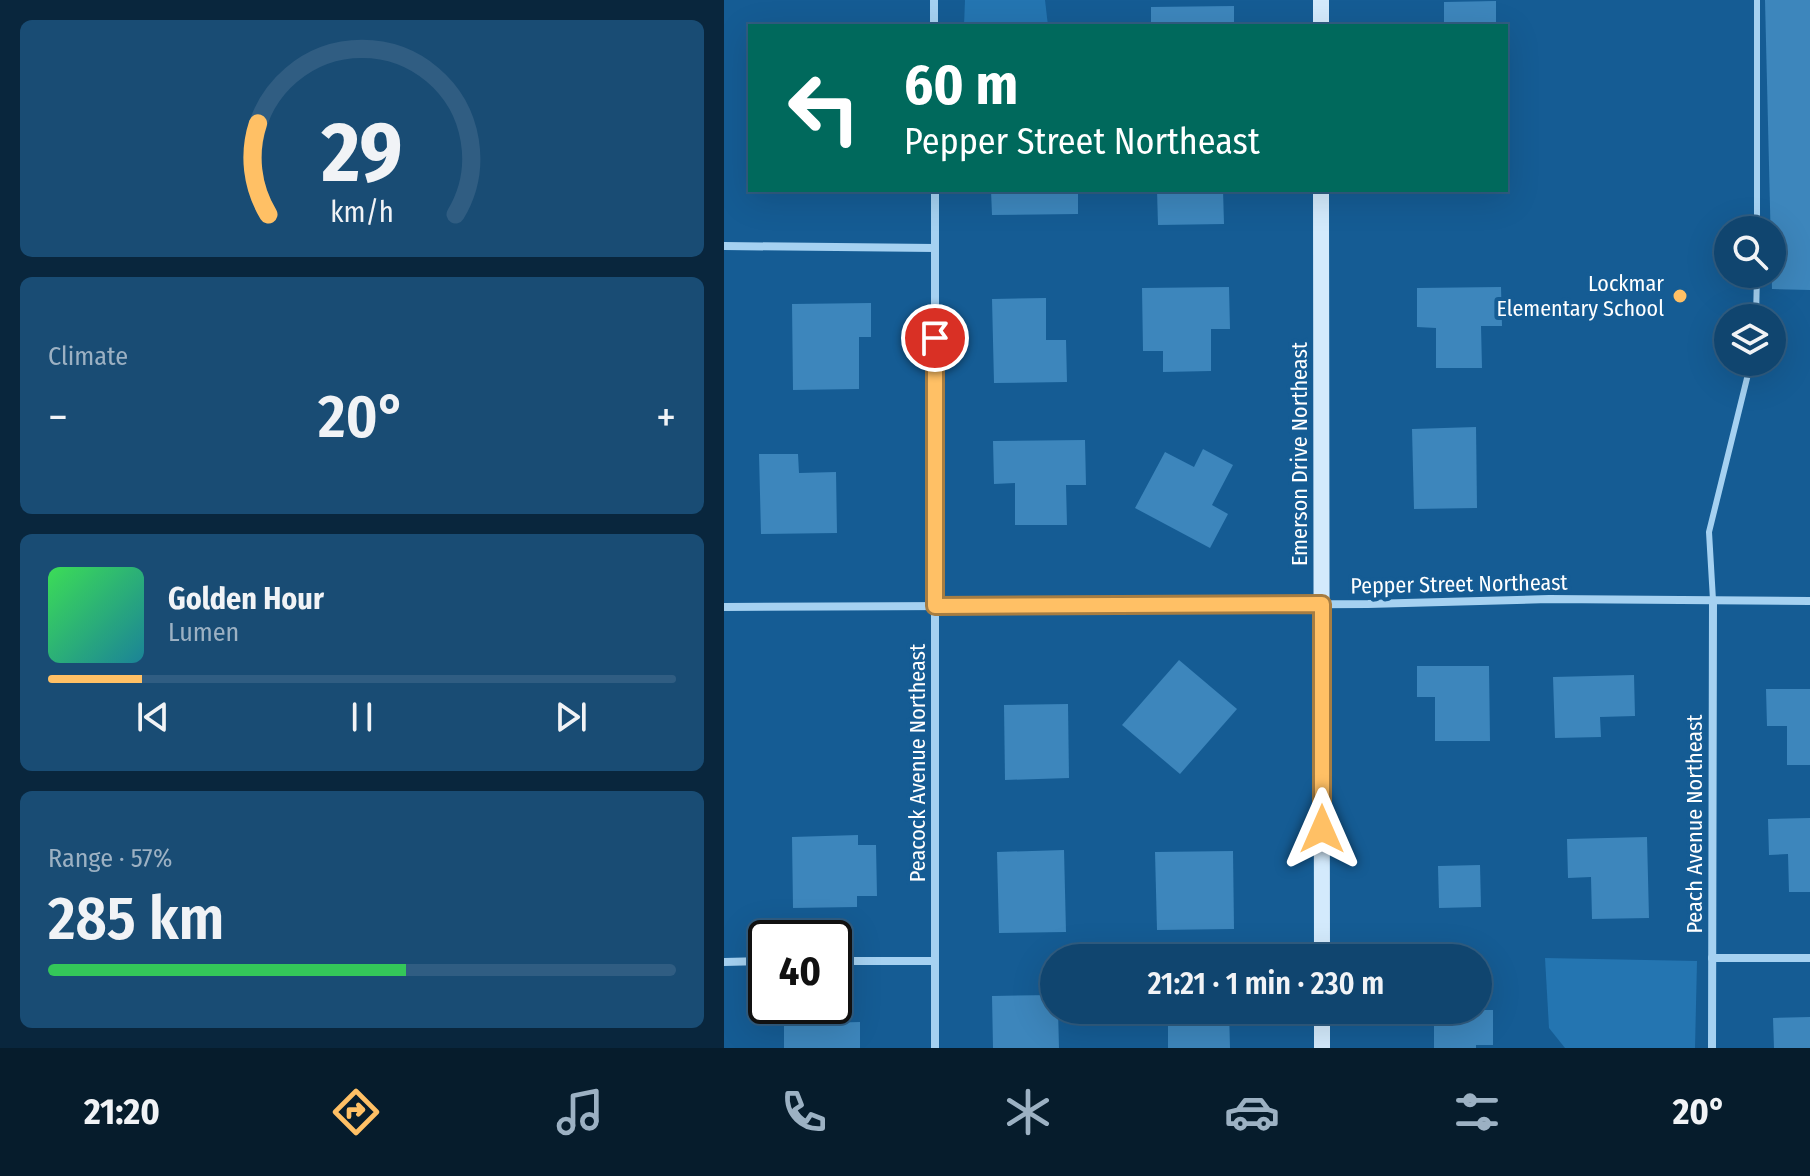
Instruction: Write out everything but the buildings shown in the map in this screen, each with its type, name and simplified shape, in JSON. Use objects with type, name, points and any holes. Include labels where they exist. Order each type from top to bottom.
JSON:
[{"type":"street","points":[[934,0],[934,24]]},
{"type":"street","points":[[1321,0],[1321,24]]},
{"type":"street","name":"Peacock Avenue Northeast","points":[[935,192],[935,1048]]},
{"type":"street","name":"Emerson Drive Northeast","points":[[1321,192],[1322,944]]},
{"type":"street","points":[[724,246],[935,248]]},
{"type":"street","name":"Pepper Street Northeast","points":[[724,607],[1322,604],[1549,599],[1810,601]]},
{"type":"street","name":"Peach Avenue Northeast","points":[[1712,1048],[1713,600]]},
{"type":"street","points":[[1712,958],[1810,958]]},
{"type":"street","points":[[724,962],[748,961]]},
{"type":"street","points":[[852,961],[935,961]]},
{"type":"street","points":[[1322,1024],[1322,1048]]},
{"type":"lane","points":[[1757,0],[1757,216]]},
{"type":"lane","points":[[1713,600],[1709,532],[1748,376]]},
{"type":"shaded area","points":[[965,0],[1045,0],[1048,24],[964,24]]},
{"type":"shaded area","points":[[1545,958],[1697,961],[1695,1048],[1565,1048],[1549,1028]]},
{"type":"place","name":"Lockmar Elementary School","points":[[1680,296]]},
{"type":"route","points":[[935,338],[935,606],[1322,604],[1322,829]]}]
